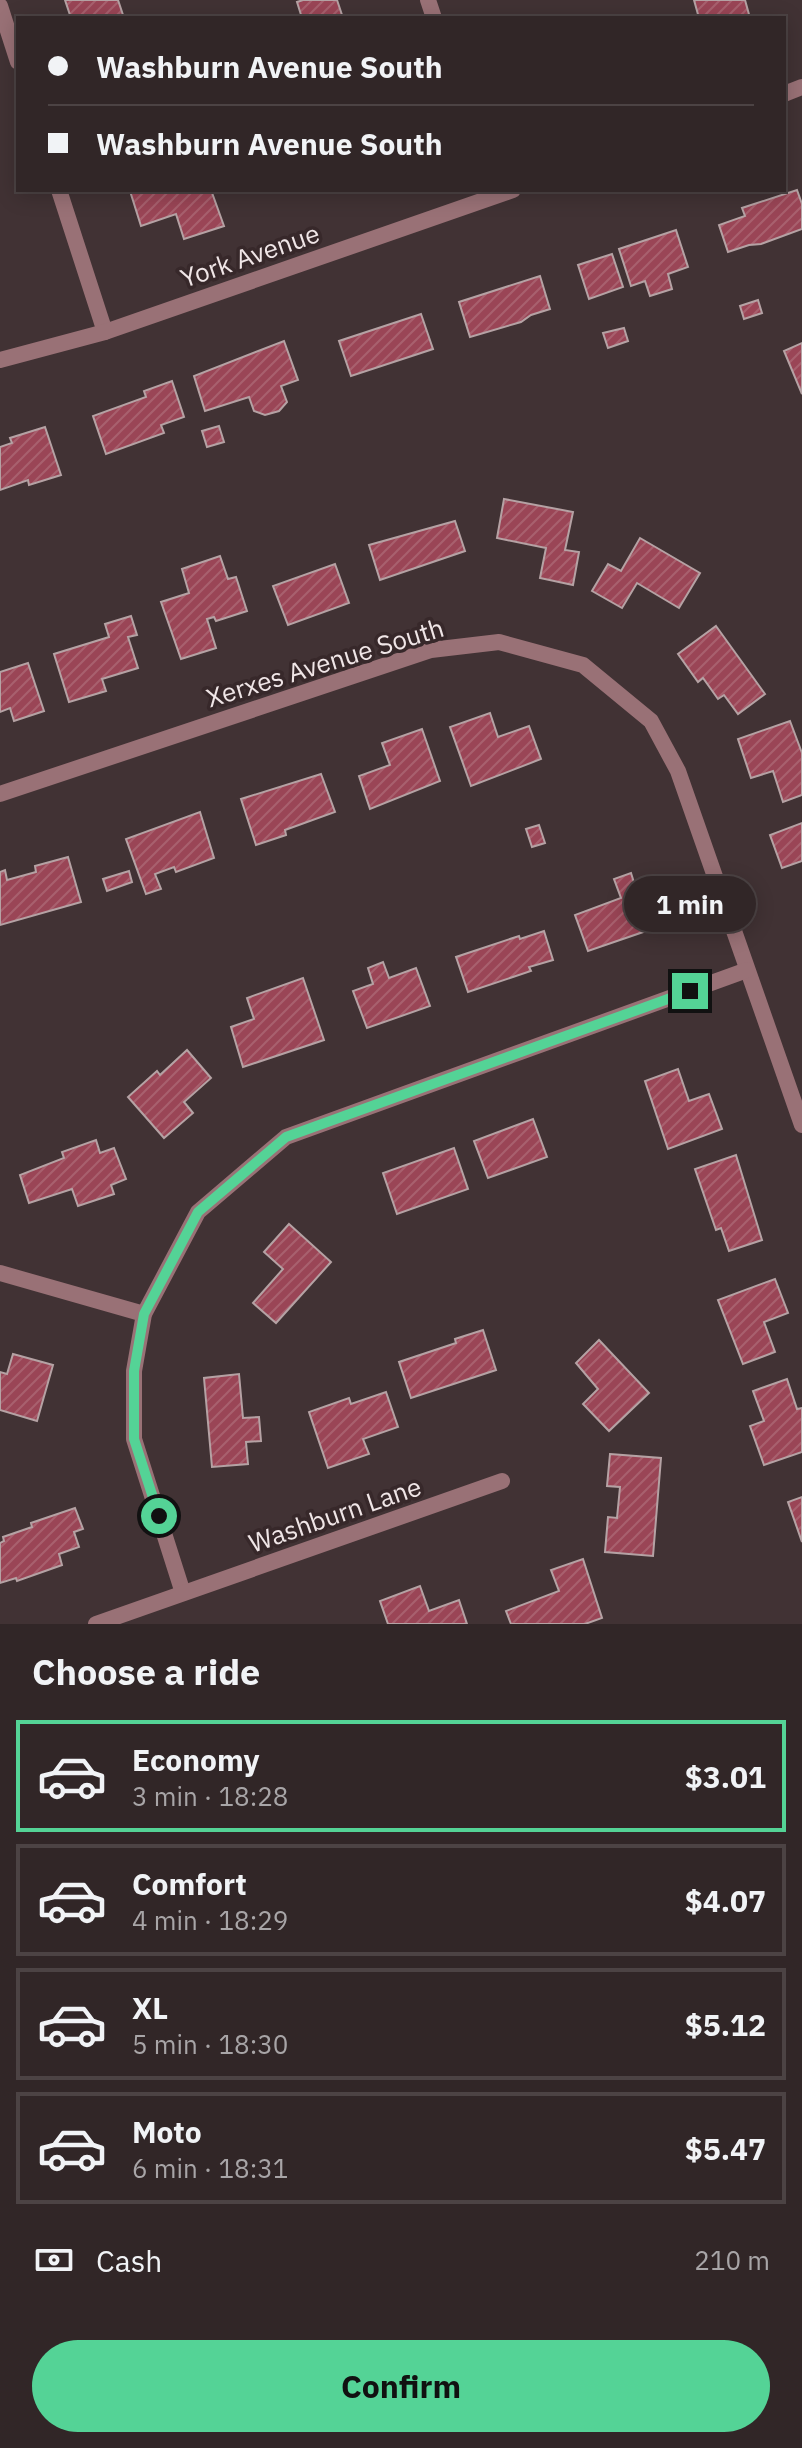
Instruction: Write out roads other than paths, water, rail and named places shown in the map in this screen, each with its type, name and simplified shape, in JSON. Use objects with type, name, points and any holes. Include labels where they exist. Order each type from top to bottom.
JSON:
[{"type":"street","points":[[0,6],[16,56]]},
{"type":"street","points":[[60,192],[105,332]]},
{"type":"street","name":"York Avenue","points":[[0,360],[105,332],[490,194]]},
{"type":"street","name":"Xerxes Avenue South","points":[[0,794],[431,650],[499,642],[583,665],[651,721],[678,771],[747,970]]},
{"type":"street","points":[[183,1593],[134,1439],[134,1371],[144,1314],[198,1212],[286,1137],[747,970],[802,1125]]},
{"type":"street","points":[[0,1273],[144,1314]]},
{"type":"street","name":"Washburn Lane","points":[[96,1624],[502,1481]]}]
